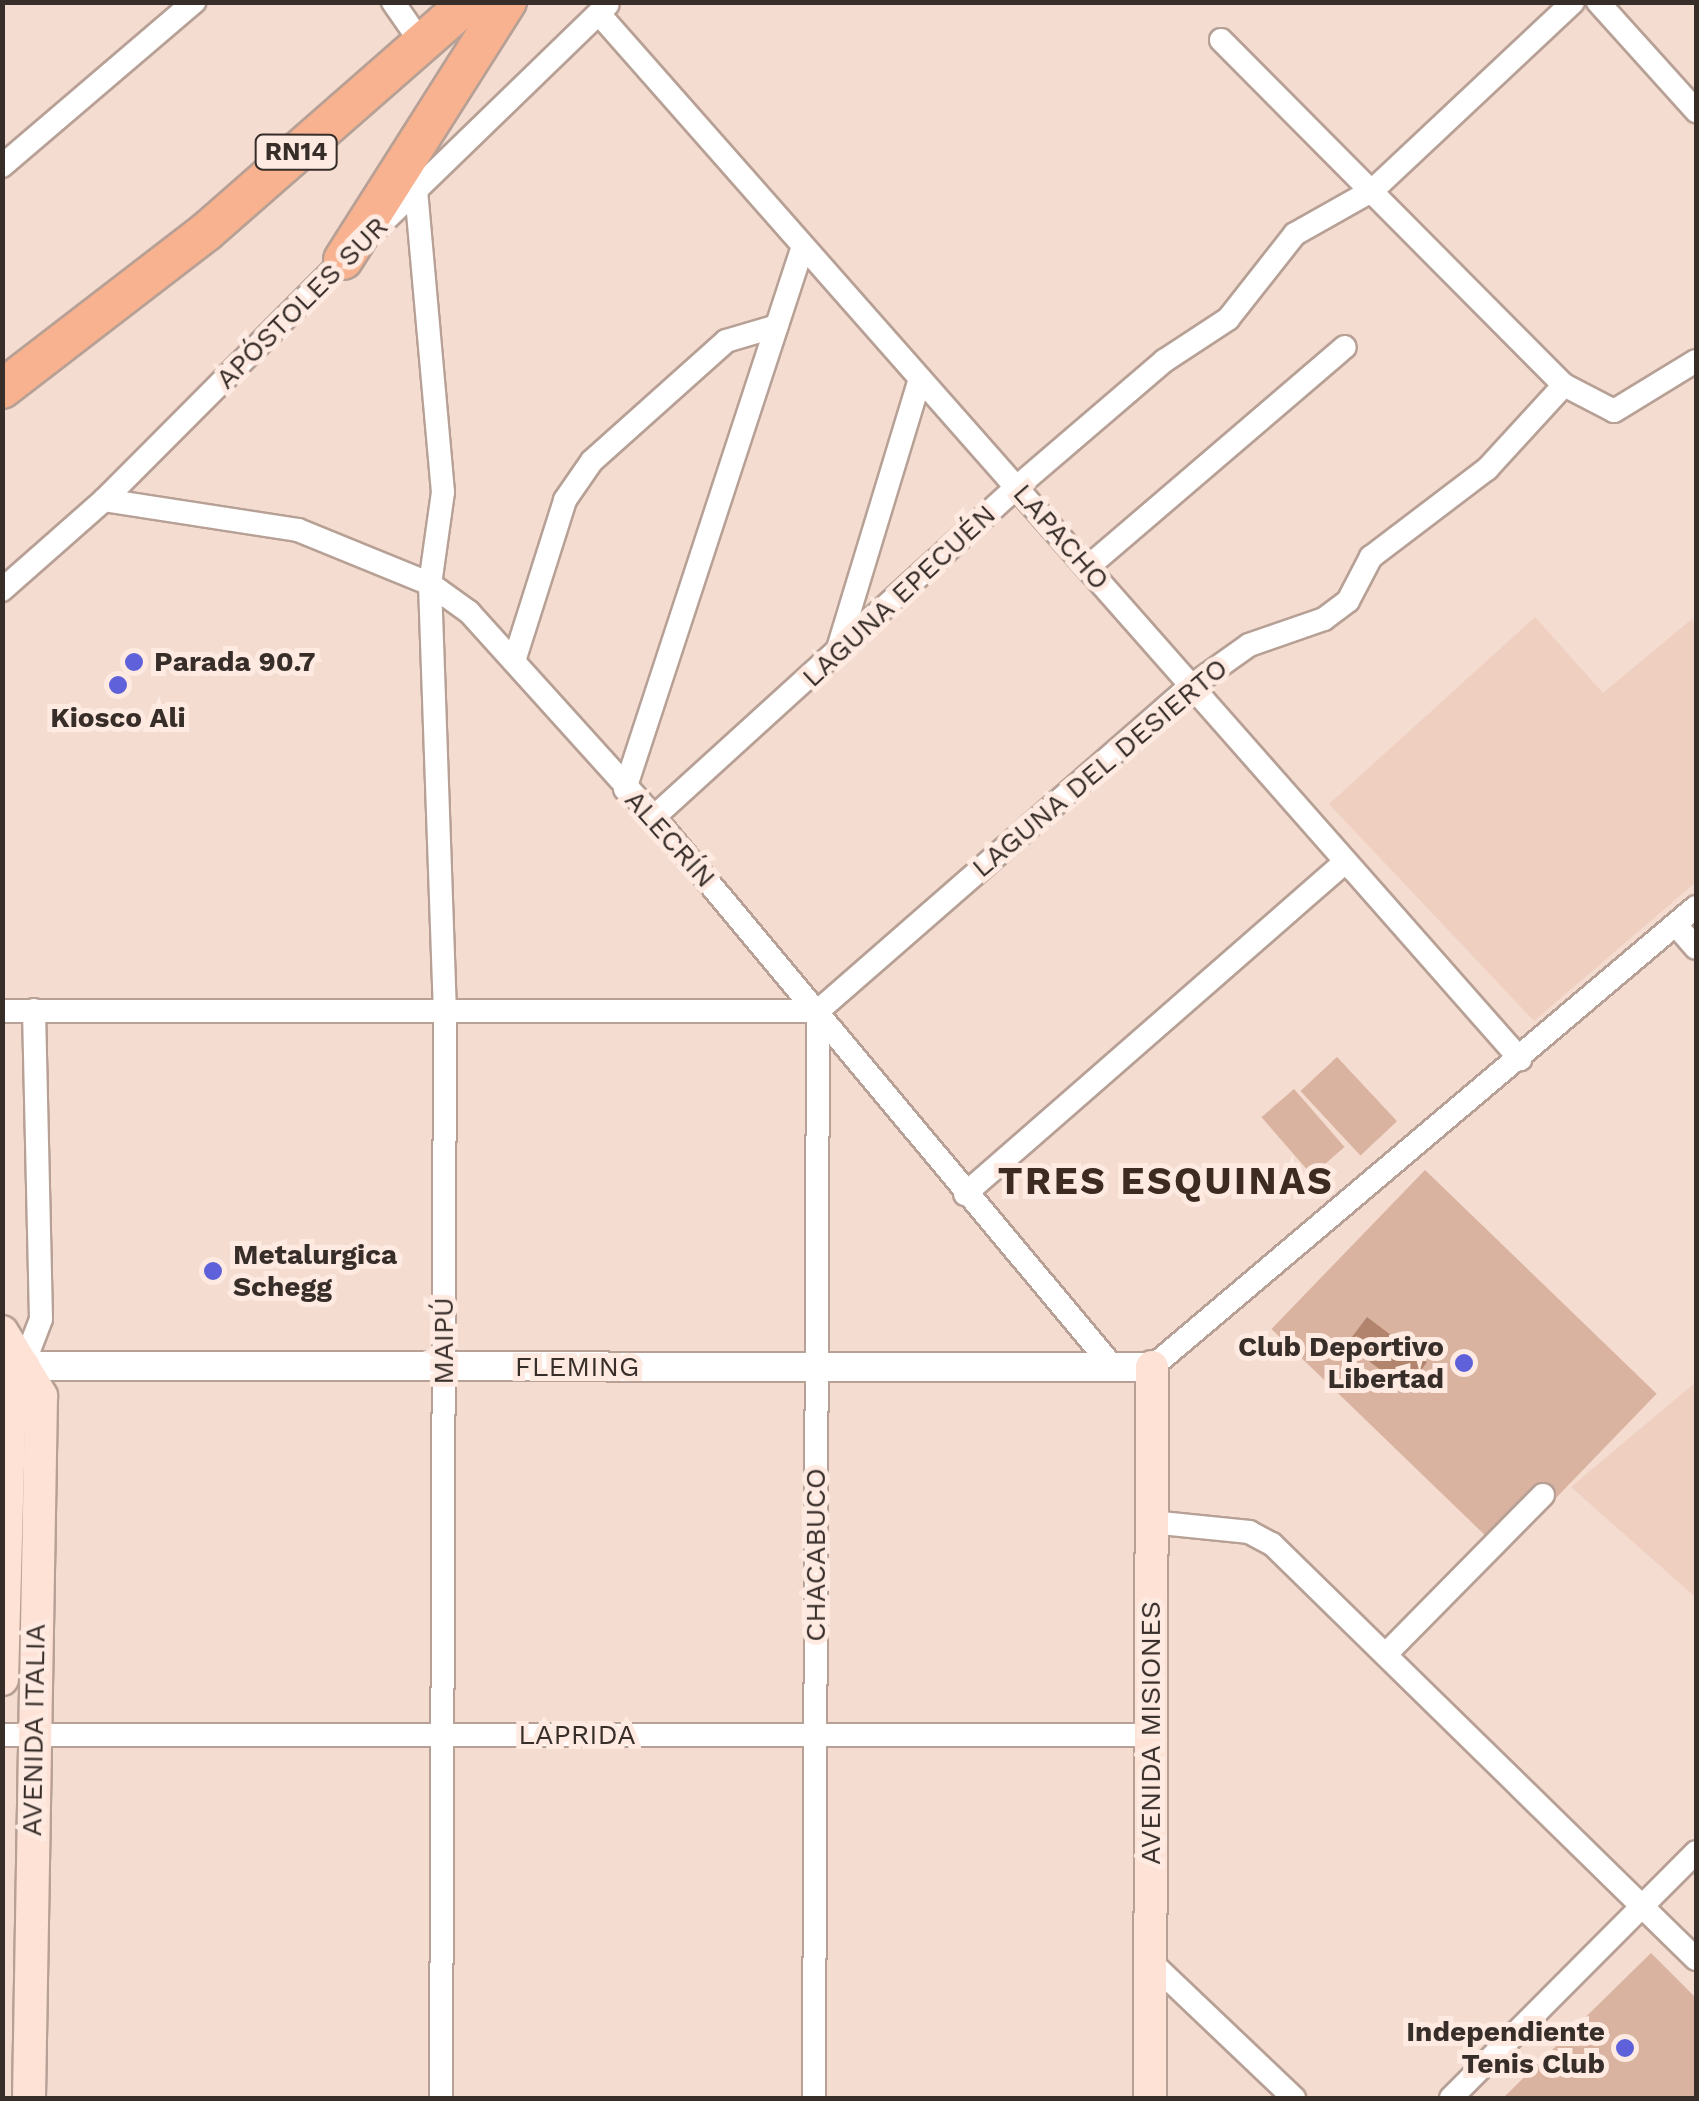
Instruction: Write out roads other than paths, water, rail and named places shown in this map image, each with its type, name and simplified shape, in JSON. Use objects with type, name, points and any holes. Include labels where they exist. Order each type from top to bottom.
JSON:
[{"type":"highway","name":"RN14","points":[[2,389],[206,232],[469,2]]},
{"type":"highway","points":[[342,260],[507,2]]},
{"type":"highway","name":"RN14","points":[[2,421],[38,364]]},
{"type":"main road","name":"AVENIDA ITALIA","points":[[2,1332],[13,1366],[2,1680]]},
{"type":"main road","name":"AVENIDA ITALIA","points":[[13,1366],[41,1396],[18,1735],[30,2098]]},
{"type":"main road","name":"AVENIDA MISIONES","points":[[1150,2098],[1152,1367]]},
{"type":"street","points":[[2,166],[194,2]]},
{"type":"street","points":[[393,2],[420,41]]},
{"type":"street","name":"LAGUNA EPECUÉN","points":[[654,818],[1017,487],[1164,362],[1228,319],[1294,234],[1373,190],[1573,2]]},
{"type":"street","points":[[1598,2],[1696,112]]},
{"type":"street","name":"APÓSTOLES SUR","points":[[2,590],[104,500],[342,260],[605,9]]},
{"type":"street","name":"LAPACHO","points":[[605,9],[803,246],[1520,1059]]},
{"type":"street","points":[[1222,40],[1564,385],[1614,411],[1675,378],[1696,361]]},
{"type":"street","name":"MAIPÚ","points":[[416,190],[443,492],[430,584],[444,1011],[441,2098]]},
{"type":"street","points":[[625,790],[803,246]]},
{"type":"street","points":[[515,658],[565,500],[592,461],[726,341],[778,326]]},
{"type":"street","points":[[1088,567],[1346,347]]},
{"type":"street","points":[[836,655],[920,379]]},
{"type":"street","name":"LAGUNA DEL DESIERTO","points":[[818,1011],[1190,687],[1249,645],[1324,619],[1348,601],[1371,556],[1487,469],[1564,385]]},
{"type":"street","name":"ALECRÍN","points":[[104,500],[255,518],[342,545],[430,584],[515,658],[818,1011],[965,1194],[1113,1367]]},
{"type":"street","points":[[965,1194],[1344,863]]},
{"type":"street","points":[[1152,1367],[1696,907]]},
{"type":"street","points":[[1676,926],[1696,948]]},
{"type":"street","name":"AVENIDA ITALIA","points":[[13,1366],[41,1319],[34,1010]]},
{"type":"street","points":[[2,1011],[818,1011]]},
{"type":"street","name":"CHACABUCO","points":[[814,2098],[818,1011]]},
{"type":"street","name":"FLEMING","points":[[13,1366],[1152,1367]]},
{"type":"street","points":[[1387,1653],[1543,1495]]},
{"type":"street","points":[[1152,1522],[1249,1532],[1272,1544],[1696,1960]]},
{"type":"street","name":"LAPRIDA","points":[[18,1735],[1151,1735]]},
{"type":"street","points":[[1451,2098],[1696,1852]]},
{"type":"street","points":[[1150,1961],[1294,2098]]},
{"type":"place","name":"Parada 90.7","points":[[134,662]]},
{"type":"place","name":"Kiosco Ali","points":[[118,685]]},
{"type":"place","name":"Metalurgica Schegg","points":[[213,1271]]},
{"type":"place","name":"Club Deportivo Libertad","points":[[1464,1363]]},
{"type":"place","name":"Independiente Tenis Club","points":[[1625,2048]]},
{"type":"district","name":"TRES ESQUINAS","points":[[1166,1182]]}]
